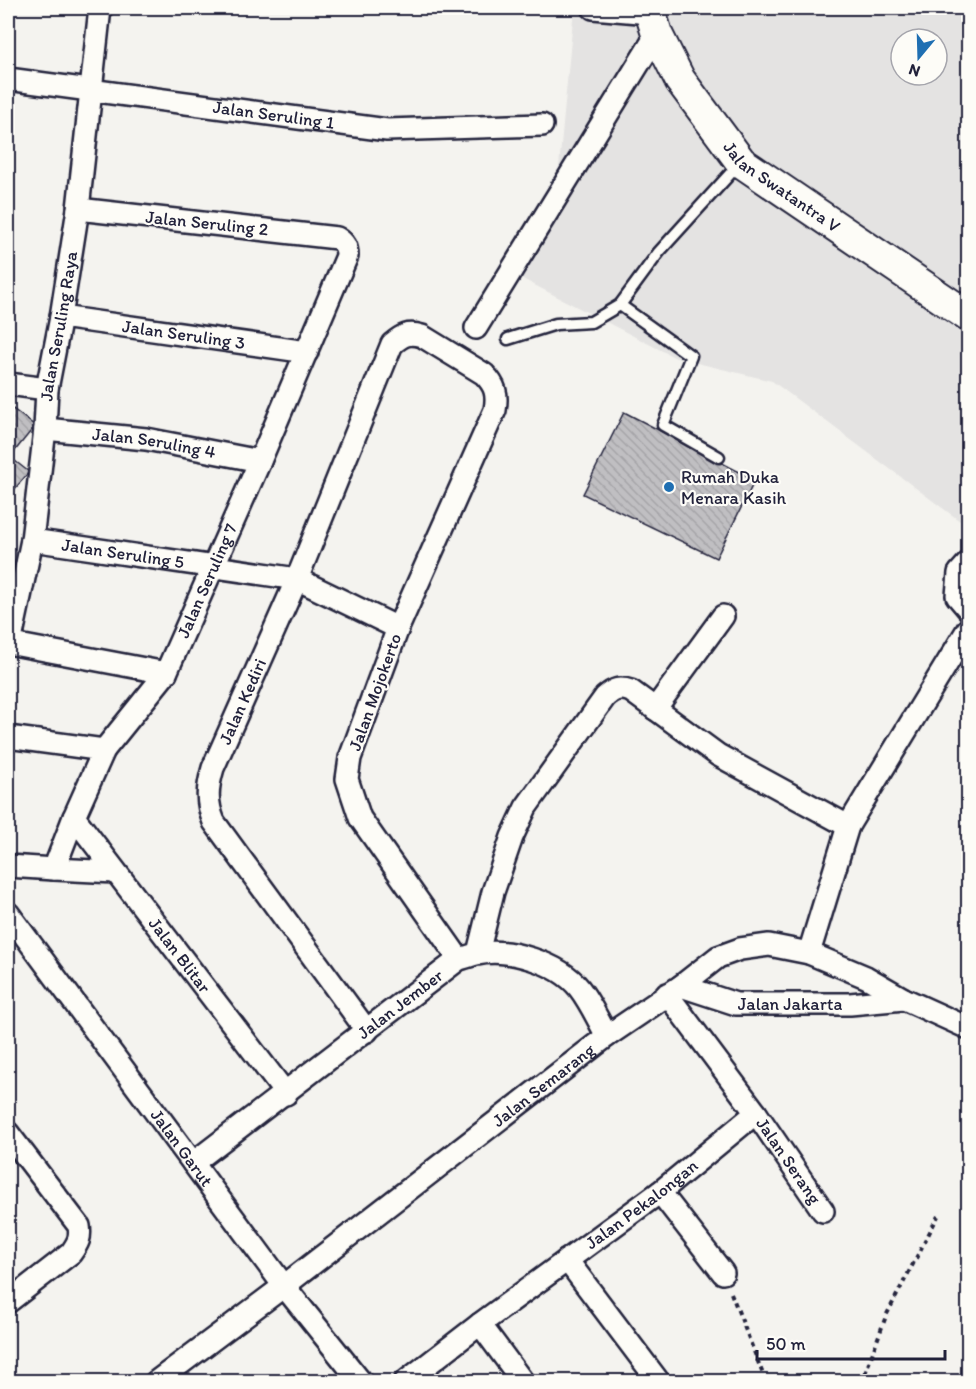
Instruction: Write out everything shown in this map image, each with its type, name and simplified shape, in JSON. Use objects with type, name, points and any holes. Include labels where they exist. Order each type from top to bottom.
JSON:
[{"type":"main road","name":"Jalan Swatantra V","points":[[652,18],[680,80],[741,162],[969,316]]},
{"type":"street","name":"Jalan Seruling Raya","points":[[9,643],[32,540],[45,429],[47,388],[78,209],[100,8]]},
{"type":"street","points":[[476,328],[652,18],[593,8]]},
{"type":"street","name":"Jalan Seruling 1","points":[[8,79],[387,130],[542,125]]},
{"type":"street","name":"Jalan Seruling 2","points":[[78,209],[337,238]]},
{"type":"street","name":"Jalan Seruling 7","points":[[54,869],[104,750],[166,673],[214,566],[347,256],[347,248],[337,238]]},
{"type":"street","name":"Jalan Seruling 3","points":[[61,317],[307,352]]},
{"type":"street","name":"Jalan Mojokerto","points":[[392,344],[402,335],[412,333],[422,336],[484,374],[496,389],[497,399],[495,410],[398,628],[350,758],[347,779],[360,818],[469,956]]},
{"type":"street","name":"Jalan Kediri","points":[[367,1031],[214,822],[208,806],[207,787],[213,768],[297,579],[392,344]]},
{"type":"street","points":[[8,384],[47,388]]},
{"type":"street","name":"Jalan Seruling 4","points":[[45,429],[146,439],[260,461]]},
{"type":"street","name":"Jalan Seruling 5","points":[[32,540],[297,579],[398,628]]},
{"type":"street","points":[[969,563],[959,573],[957,596],[969,609]]},
{"type":"street","points":[[656,709],[723,616]]},
{"type":"street","points":[[809,953],[848,826],[969,628]]},
{"type":"street","points":[[9,643],[166,673]]},
{"type":"street","points":[[607,1036],[578,987],[561,972],[529,958],[506,952],[469,956],[512,837],[526,807],[605,697],[614,689],[623,688],[631,691],[718,755],[848,826]]},
{"type":"street","points":[[8,737],[104,750]]},
{"type":"street","name":"Jalan Blitar","points":[[74,817],[286,1094]]},
{"type":"street","points":[[8,866],[115,872]]},
{"type":"street","name":"Jalan Garut","points":[[8,913],[284,1286],[361,1382]]},
{"type":"street","name":"Jalan Semarang","points":[[156,1382],[607,1036],[718,957],[740,949],[769,945],[809,953],[866,977],[903,999],[969,1028]]},
{"type":"street","name":"Jalan Jember","points":[[193,1164],[469,956]]},
{"type":"street","points":[[674,990],[756,1113]]},
{"type":"street","name":"Jalan Jakarta","points":[[674,990],[736,1004],[850,1004],[903,999]]},
{"type":"street","name":"Jalan Pekalongan","points":[[405,1382],[660,1192],[756,1113]]},
{"type":"street","name":"Jalan Serang","points":[[756,1113],[823,1211]]},
{"type":"street","points":[[8,1133],[79,1226],[80,1235],[71,1253],[8,1302]]},
{"type":"street","points":[[660,1192],[723,1273]]},
{"type":"street","points":[[567,1260],[659,1382]]},
{"type":"street","points":[[480,1324],[523,1382]]},
{"type":"lane","points":[[508,339],[556,324],[591,322],[620,305],[659,252],[741,162]]},
{"type":"lane","points":[[620,305],[691,356],[663,425],[719,457]]},
{"type":"path","points":[[862,1382],[886,1316],[938,1216]]},
{"type":"path","points":[[723,1273],[766,1382]]},
{"type":"shaded area","points":[[574,8],[968,8],[968,527],[772,381],[676,358],[515,275],[557,188]]},
{"type":"building","points":[[13,409],[35,426],[10,457],[29,472],[8,497],[8,416]]},
{"type":"building","name":"Rumah Duka Menara Kasih","points":[[624,412],[755,480],[716,558],[583,494]]},
{"type":"place","name":"Rumah Duka Menara Kasih","points":[[669,487]]}]
